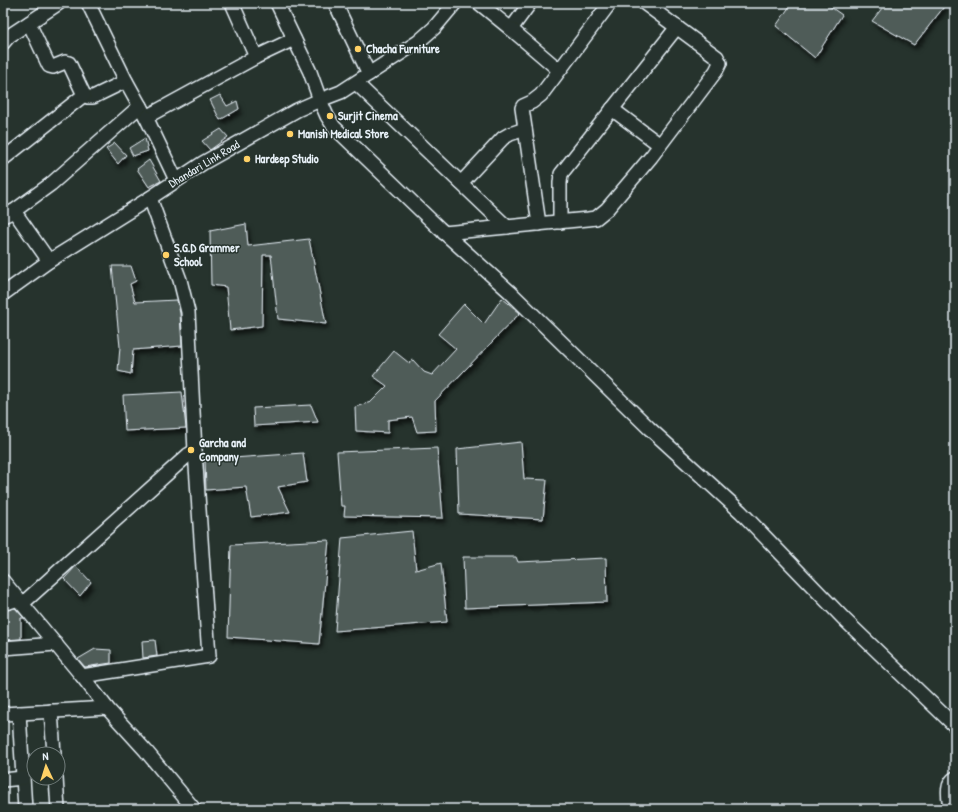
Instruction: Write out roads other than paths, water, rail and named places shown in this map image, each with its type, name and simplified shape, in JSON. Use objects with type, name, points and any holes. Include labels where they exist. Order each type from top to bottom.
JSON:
[{"type":"street","points":[[3,43],[9,36],[59,3]]},
{"type":"street","points":[[88,3],[176,180]]},
{"type":"street","points":[[232,3],[256,57]]},
{"type":"street","points":[[277,3],[315,84],[327,116],[334,127],[444,233],[510,292],[649,428],[741,512],[846,621],[955,726]]},
{"type":"street","points":[[335,3],[369,74]]},
{"type":"street","name":"Dhandari Link Road","points":[[3,294],[49,261],[176,180],[297,110],[341,92],[356,83],[418,42],[434,28],[456,3]]},
{"type":"street","points":[[479,3],[559,70]]},
{"type":"street","points":[[511,29],[530,3]]},
{"type":"street","points":[[539,224],[523,106],[537,98],[610,3]]},
{"type":"street","points":[[444,233],[596,218],[602,214],[660,145],[716,71],[720,63],[717,57],[644,3]]},
{"type":"street","points":[[29,23],[49,66],[53,67],[65,62],[69,63],[84,95],[88,98],[126,81]]},
{"type":"street","points":[[560,222],[561,174],[677,27]]},
{"type":"street","points":[[49,261],[9,214],[51,184],[143,111],[294,39]]},
{"type":"street","points":[[356,83],[507,227]]},
{"type":"street","points":[[3,159],[84,95]]},
{"type":"street","points":[[612,109],[660,145]]},
{"type":"street","points":[[461,183],[504,138],[510,134],[525,129]]},
{"type":"street","points":[[82,676],[209,656],[195,451],[188,312],[180,280],[150,198]]},
{"type":"street","points":[[3,603],[20,601],[188,455],[195,451]]},
{"type":"street","points":[[3,580],[82,676],[106,708],[146,751],[194,809]]},
{"type":"street","points":[[3,648],[56,644]]},
{"type":"street","points":[[3,714],[106,708]]},
{"type":"street","points":[[51,711],[53,746]]},
{"type":"street","points":[[19,713],[25,809]]},
{"type":"street","points":[[3,780],[23,778]]},
{"type":"street","points":[[950,809],[949,788],[950,783],[955,778]]},
{"type":"street","points":[[57,786],[58,809]]},
{"type":"place","name":"Chacha Furniture","points":[[358,49]]},
{"type":"place","name":"Surjit Cinema","points":[[330,116]]},
{"type":"place","name":"Manish Medical Store","points":[[290,134]]},
{"type":"place","name":"Hardeep Studio","points":[[247,159]]},
{"type":"place","name":"S.G.D Grammer School","points":[[166,255]]},
{"type":"place","name":"Garcha and Company","points":[[191,450]]}]
